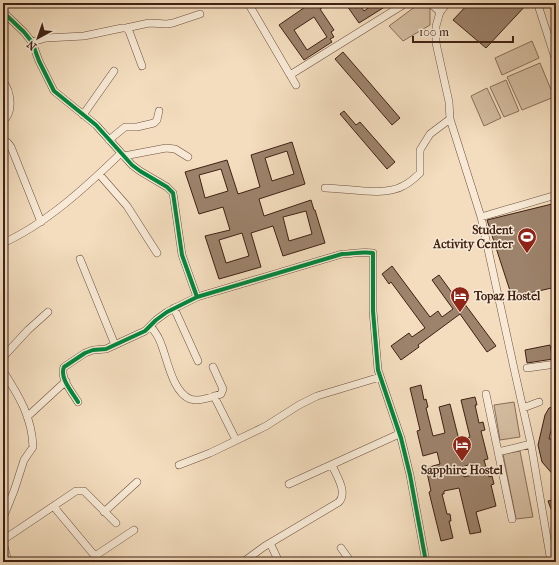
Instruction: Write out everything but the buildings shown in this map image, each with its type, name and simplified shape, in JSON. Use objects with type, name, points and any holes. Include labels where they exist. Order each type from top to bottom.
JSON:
[{"type":"street","points":[[248,3],[296,86]]},
{"type":"street","points":[[290,75],[406,3]]},
{"type":"street","points":[[430,3],[440,12]]},
{"type":"street","points":[[447,3],[440,12],[436,26],[436,43],[449,102],[450,119],[482,217],[531,444],[551,562]]},
{"type":"street","points":[[539,3],[539,8],[556,61]]},
{"type":"street","points":[[3,12],[32,42],[38,61],[54,91],[96,125],[122,155],[140,171],[167,187],[173,193],[182,255],[197,297]]},
{"type":"street","points":[[32,42],[46,38],[74,37],[101,33],[154,22],[167,24],[200,14]]},
{"type":"street","points":[[126,28],[129,31],[142,66]]},
{"type":"street","points":[[83,115],[114,72]]},
{"type":"street","points":[[3,81],[10,97],[9,115],[3,121]]},
{"type":"street","points":[[109,140],[125,127],[137,127],[154,123],[157,120],[159,111]]},
{"type":"street","points":[[325,188],[384,192],[402,187],[420,173],[420,150],[430,134],[450,119]]},
{"type":"street","points":[[3,140],[5,140],[11,147],[41,222]]},
{"type":"street","points":[[3,244],[41,222],[82,190],[122,155],[171,148],[188,158]]},
{"type":"street","points":[[99,174],[127,206],[157,253]]},
{"type":"street","points":[[482,217],[556,195]]},
{"type":"street","points":[[78,402],[66,381],[63,371],[64,367],[84,353],[97,349],[102,350],[145,331],[156,320],[174,308],[197,297],[342,254],[364,252],[373,253],[373,311],[378,370],[399,434],[410,475],[426,562]]},
{"type":"street","points":[[80,259],[115,345]]},
{"type":"street","points":[[174,308],[198,361]]},
{"type":"street","points":[[3,357],[28,330],[48,312]]},
{"type":"street","points":[[151,326],[159,339],[173,379],[183,393],[192,399],[221,394],[222,389],[213,367]]},
{"type":"street","points":[[527,368],[556,364]]},
{"type":"street","points":[[3,371],[25,407],[33,447],[24,460],[3,518]]},
{"type":"street","points":[[179,465],[210,453],[266,426],[299,405],[317,396],[380,377]]},
{"type":"street","points":[[27,417],[66,381]]},
{"type":"street","points":[[486,394],[512,518]]},
{"type":"street","points":[[214,396],[236,440]]},
{"type":"street","points":[[523,408],[539,402]]},
{"type":"street","points":[[288,484],[399,434]]},
{"type":"street","points":[[498,452],[531,444]]},
{"type":"street","points":[[243,562],[270,543],[339,502],[343,498],[343,493],[332,465]]},
{"type":"street","points":[[104,512],[137,482]]},
{"type":"street","points":[[8,562],[3,542],[76,490],[84,491],[116,523]]},
{"type":"street","points":[[54,507],[98,559],[134,530]]},
{"type":"street","points":[[270,543],[279,562]]},
{"type":"street","points":[[341,548],[351,562]]},
{"type":"shaded area","points":[[420,3],[427,3],[430,5],[430,25],[403,41],[389,26]]},
{"type":"shaded area","points":[[532,41],[539,58],[502,75],[495,58]]},
{"type":"shaded area","points":[[540,63],[554,97],[522,110],[507,77]]},
{"type":"shaded area","points":[[506,80],[519,111],[504,117],[490,87]]},
{"type":"shaded area","points":[[487,88],[501,118],[484,126],[471,96]]},
{"type":"shaded area","points":[[514,402],[520,437],[500,440],[494,405]]},
{"type":"shaded area","points":[[520,451],[533,517],[516,519],[503,454]]},
{"type":"cycle path","points":[[3,12],[32,42],[39,61],[54,91],[96,125],[132,165],[167,187],[173,193],[182,255],[197,297]]},
{"type":"cycle path","points":[[78,402],[65,381],[63,371],[64,367],[85,353],[93,350],[106,349],[145,331],[167,312],[197,297],[342,254],[365,252],[373,253],[373,311],[378,370],[401,438],[410,475],[426,562]]},
{"type":"place","name":"Student Activity Center","points":[[527,254]]},
{"type":"place","name":"Topaz Hostel","points":[[460,313]]},
{"type":"place","name":"Sapphire Hostel","points":[[462,462]]}]
